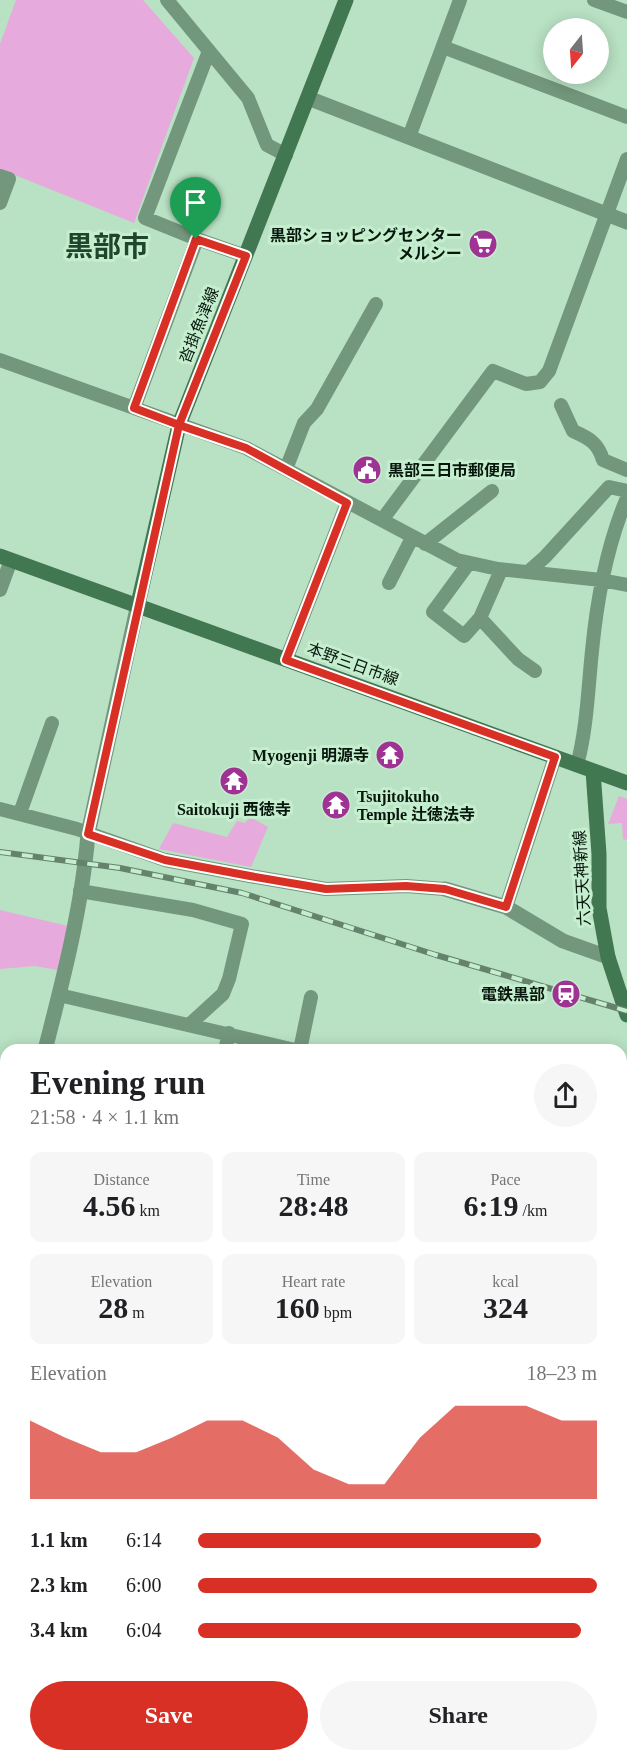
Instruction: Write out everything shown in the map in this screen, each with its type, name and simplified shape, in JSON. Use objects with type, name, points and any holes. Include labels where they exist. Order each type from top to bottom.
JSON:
[{"type":"main road","name":"沓掛魚津線","points":[[138,604],[179,425],[346,0]]},
{"type":"main road","name":"本野三日市線","points":[[5,558],[138,604],[593,771]]},
{"type":"main road","points":[[593,771],[627,783]]},
{"type":"main road","name":"六天天神新線","points":[[593,771],[599,854],[599,908],[608,957],[627,1015]]},
{"type":"street","points":[[167,0],[248,98],[267,145],[286,155]]},
{"type":"street","points":[[409,137],[460,0]]},
{"type":"street","points":[[594,0],[627,12]]},
{"type":"street","points":[[443,47],[627,117]]},
{"type":"street","points":[[209,51],[145,218],[246,256]]},
{"type":"street","points":[[309,98],[627,222]]},
{"type":"street","points":[[382,520],[493,371],[526,384],[540,382],[549,371],[627,159]]},
{"type":"street","points":[[0,176],[9,179],[0,203]]},
{"type":"street","points":[[134,408],[196,239]]},
{"type":"street","points":[[286,468],[304,423],[317,409],[376,304]]},
{"type":"street","points":[[0,360],[246,448],[418,541],[469,562],[501,570],[601,580],[627,585]]},
{"type":"street","points":[[561,405],[573,431],[591,439],[600,448],[603,460],[627,470]]},
{"type":"street","points":[[528,572],[545,557],[609,486],[627,491]]},
{"type":"street","points":[[389,583],[418,541],[492,491]]},
{"type":"street","points":[[577,765],[585,730],[601,580],[612,538],[627,498]]},
{"type":"street","points":[[286,660],[347,503]]},
{"type":"street","points":[[0,590],[5,558]]},
{"type":"street","points":[[469,562],[434,612],[464,636],[480,618],[501,570]]},
{"type":"street","points":[[46,1044],[80,891],[88,834],[138,604]]},
{"type":"street","points":[[480,618],[518,659],[535,671]]},
{"type":"street","points":[[20,813],[52,723]]},
{"type":"street","points":[[506,907],[555,757]]},
{"type":"street","points":[[0,809],[88,834],[165,860],[326,889],[406,886],[445,889],[506,907],[563,941],[608,957]]},
{"type":"street","points":[[80,891],[183,908],[242,924],[229,979],[223,994],[189,1025]]},
{"type":"street","points":[[59,994],[270,1044]]},
{"type":"street","points":[[301,1044],[310,997]]},
{"type":"street","points":[[226,1044],[229,1034]]},
{"type":"shaded area","points":[[16,0],[143,0],[194,58],[134,223],[0,169],[0,44]]},
{"type":"shaded area","points":[[619,796],[627,799],[627,840],[623,839],[622,823],[608,824]]},
{"type":"shaded area","points":[[250,817],[268,827],[251,867],[159,849],[173,823],[227,837],[237,821],[245,823]]},
{"type":"shaded area","points":[[0,910],[68,926],[58,970],[35,966],[0,969]]},
{"type":"railway","points":[[0,852],[120,868],[242,893],[436,955],[627,1011]]},
{"type":"place","name":"黒部ショッピングセンター メルシー","points":[[483,244]]},
{"type":"place","name":"黒部三日市郵便局","points":[[367,470]]},
{"type":"place","name":"Myogenji 明源寺","points":[[390,755]]},
{"type":"place","name":"Saitokuji 西徳寺","points":[[234,781]]},
{"type":"place","name":"Tsujitokuho Temple 辻徳法寺","points":[[336,805]]},
{"type":"place","name":"電鉄黒部","points":[[566,994]]},
{"type":"district","name":"黒部市","points":[[107,246]]},
{"type":"route","points":[[196,239],[134,408],[179,425],[146,564],[88,834],[165,860],[250,876],[326,889],[406,886],[445,889],[506,907],[555,757],[286,660],[347,503],[246,448],[179,425],[246,256],[196,239]]}]
